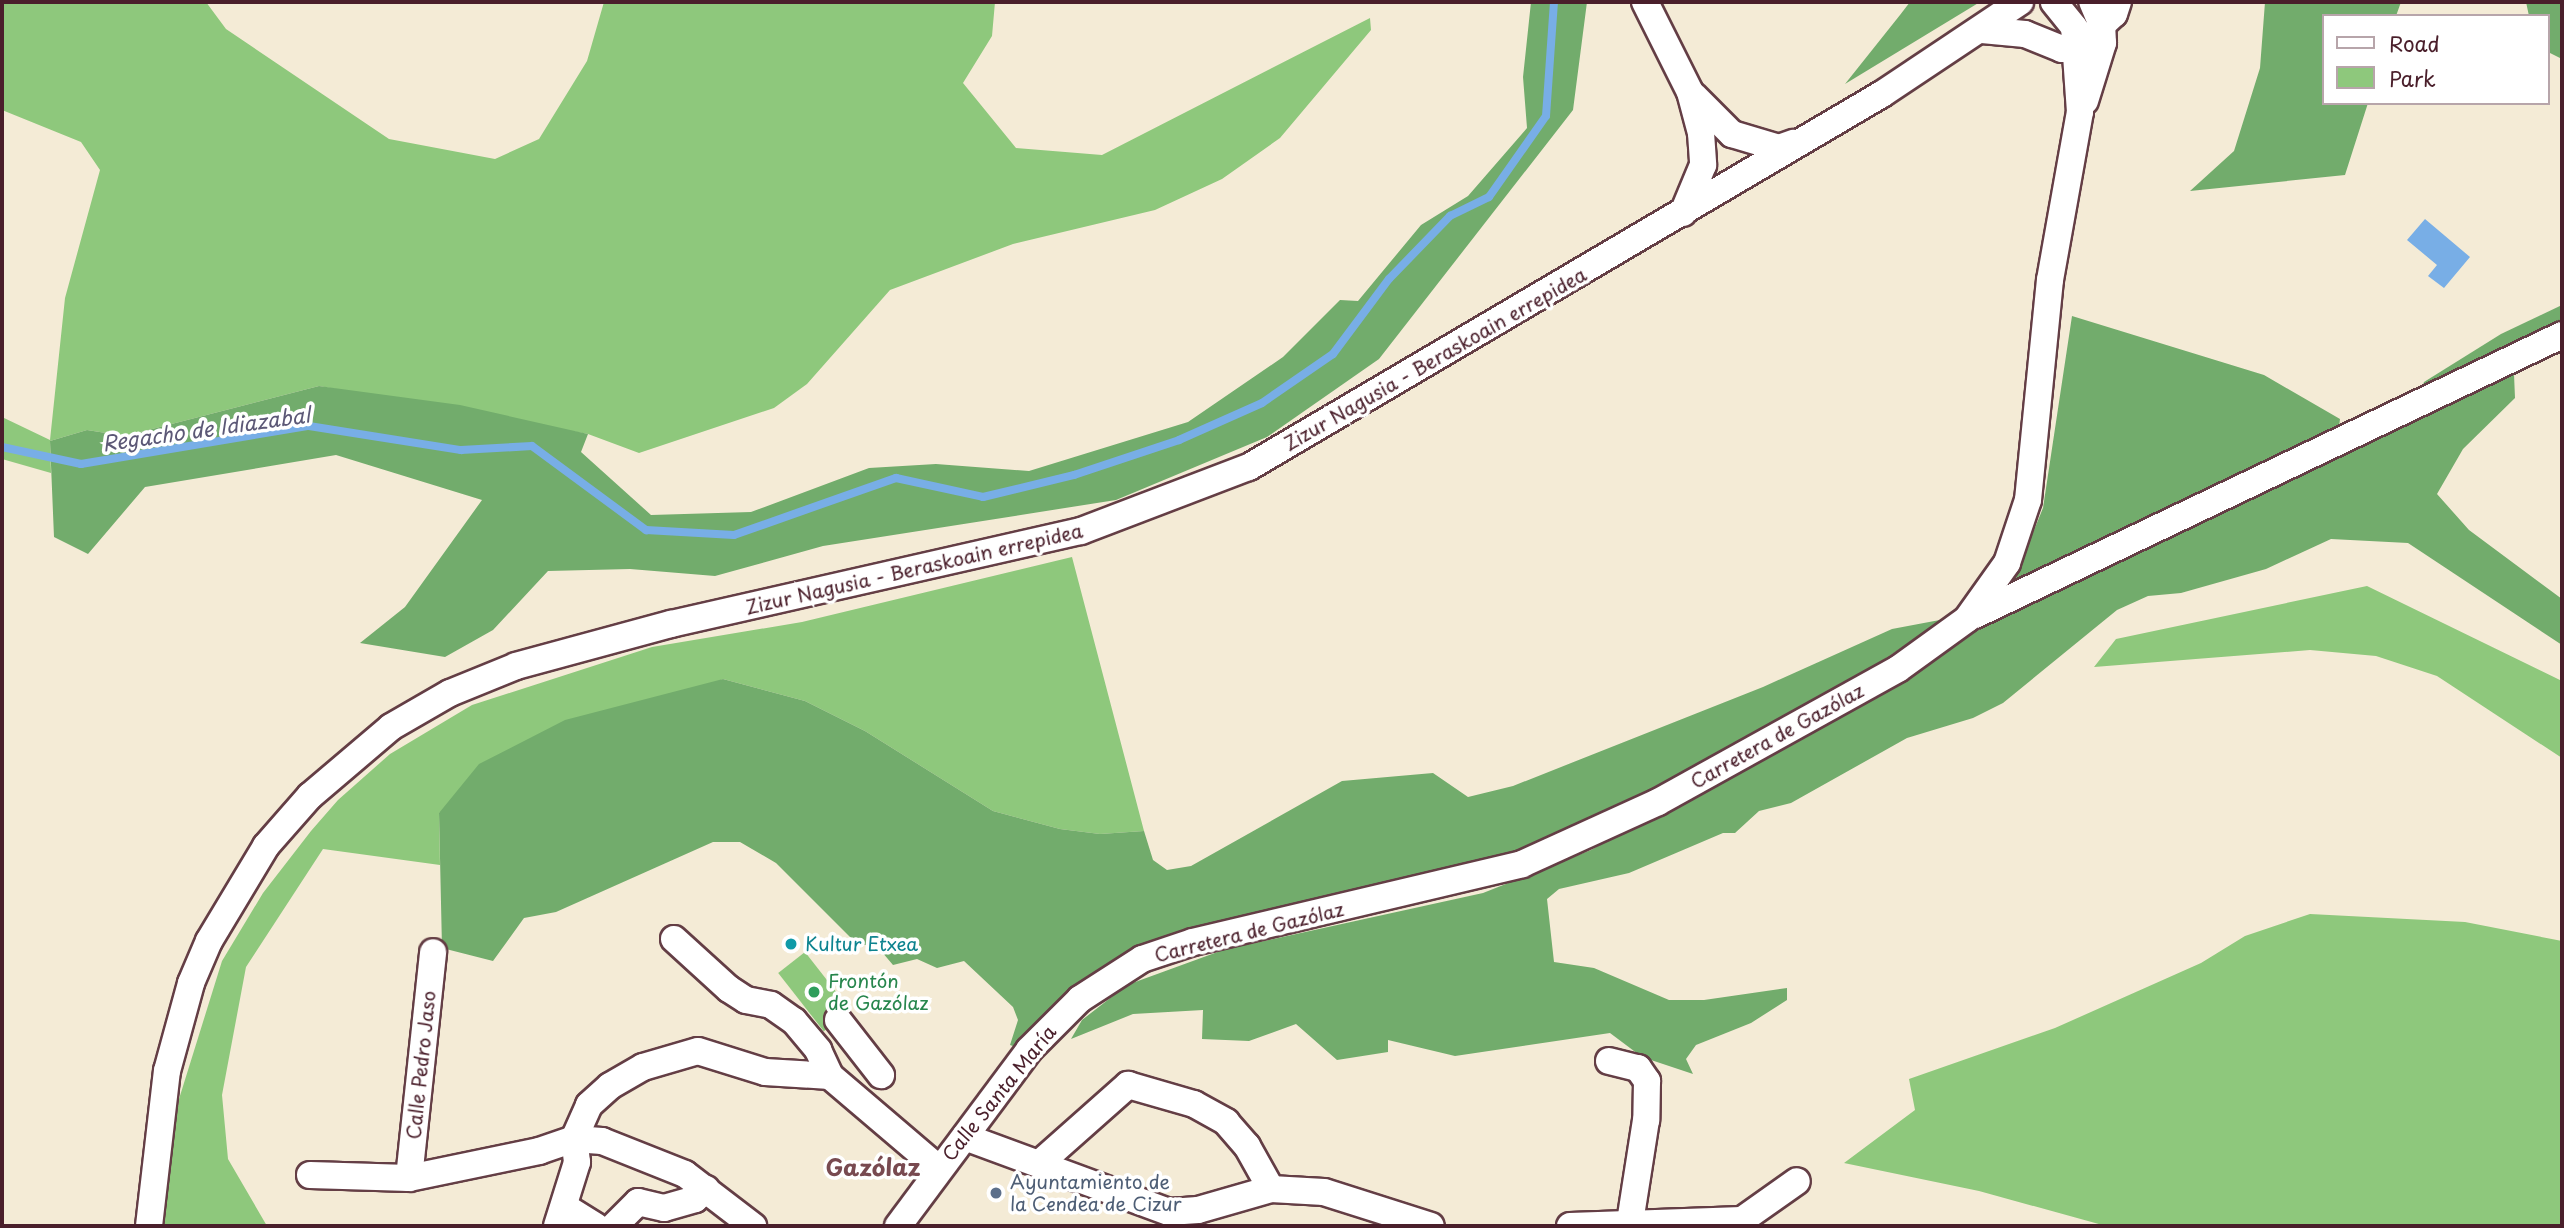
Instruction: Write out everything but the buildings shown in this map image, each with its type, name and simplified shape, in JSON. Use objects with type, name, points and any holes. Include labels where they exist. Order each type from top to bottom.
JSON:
[{"type":"street","points":[[1644,2],[1690,92],[1699,123],[1703,165],[1683,213]]},
{"type":"street","name":"Zizur Nagusia - Beraskoain errepidea","points":[[149,1226],[158,1129],[176,1034],[191,983],[225,909],[266,846],[310,796],[400,721],[450,692],[505,671],[603,641],[1022,547],[1168,501],[1249,467],[1327,424],[1683,213],[1982,30],[2020,2]]},
{"type":"street","points":[[2054,2],[2074,27],[2078,44],[2080,111]]},
{"type":"street","points":[[1982,30],[2025,34],[2062,49],[2078,44],[2097,14],[2118,2]]},
{"type":"street","points":[[2080,111],[2091,90],[2103,43],[2097,14]]},
{"type":"street","points":[[1690,92],[1732,134],[1779,148],[1812,135]]},
{"type":"street","name":"Carretera de Gazólaz","points":[[1080,999],[1142,959],[1193,942],[1510,867],[1569,845],[1658,802],[1898,669],[1967,619],[2007,563],[2028,500],[2053,252],[2080,111]]},
{"type":"street","points":[[1699,123],[1726,170],[1739,179]]},
{"type":"street","points":[[1967,619],[2370,429],[2562,335]]},
{"type":"street","points":[[2370,429],[2375,402]]},
{"type":"street","points":[[674,939],[729,989],[746,1000],[771,1005],[794,1021],[818,1051],[830,1076],[938,1168]]},
{"type":"street","name":"Calle Pedro Jaso","points":[[409,1178],[433,952]]},
{"type":"street","name":"Calle Santa María","points":[[908,1222],[938,1168],[965,1137],[1029,1050],[1080,999]]},
{"type":"street","points":[[838,1020],[885,1070],[859,1101]]},
{"type":"street","points":[[596,1226],[561,1217],[578,1162],[574,1139],[589,1105],[610,1086],[662,1060],[698,1051],[765,1072],[830,1076]]},
{"type":"street","points":[[1609,1061],[1638,1068],[1647,1081],[1646,1120],[1630,1222]]},
{"type":"street","points":[[1040,1163],[1128,1085],[1194,1104],[1226,1122],[1247,1146],[1271,1189]]},
{"type":"street","points":[[965,1137],[1040,1163],[1138,1215],[1198,1210],[1271,1189],[1324,1192],[1419,1224]]},
{"type":"street","points":[[310,1175],[409,1178],[479,1166],[574,1139],[602,1141],[685,1174],[706,1189],[725,1218],[752,1226]]},
{"type":"street","points":[[1570,1226],[1742,1220],[1797,1181]]},
{"type":"street","points":[[621,1219],[638,1202],[664,1208],[695,1199],[706,1189]]},
{"type":"green space","points":[[2,2],[206,2],[226,29],[389,139],[495,159],[539,139],[587,61],[604,2],[995,2],[992,36],[963,83],[1016,148],[1102,155],[1370,18],[1371,30],[1280,138],[1222,179],[1155,210],[1013,244],[890,290],[807,384],[774,408],[639,453],[588,434],[319,386],[125,436],[87,430],[50,441],[51,473],[2,459],[2,417],[50,440],[65,298],[100,170],[81,142],[2,110]]},
{"type":"green space","points":[[1531,2],[1587,2],[1573,110],[1379,359],[1267,437],[1116,500],[823,546],[715,576],[630,569],[548,571],[493,630],[445,657],[360,643],[405,607],[482,500],[336,455],[145,487],[88,554],[54,537],[50,441],[87,430],[125,436],[319,386],[460,405],[588,434],[581,452],[651,515],[751,512],[869,468],[936,464],[1029,471],[1188,422],[1283,357],[1340,300],[1358,301],[1421,225],[1468,196],[1527,128],[1523,77]]},
{"type":"green space","points":[[1910,2],[1980,2],[1845,84],[1900,15]]},
{"type":"green space","points":[[2265,2],[2401,2],[2397,14],[2322,14],[2322,105],[2367,105],[2345,175],[2190,191],[2234,151],[2260,68]]},
{"type":"green space","points":[[2526,2],[2562,2],[2562,59],[2550,53],[2550,14],[2529,14]]},
{"type":"green space","points":[[2562,305],[2562,327],[2419,396],[2424,382],[2501,334]]},
{"type":"green space","points":[[2072,316],[2264,375],[2340,419],[2338,435],[2010,589],[2043,508]]},
{"type":"green space","points":[[2514,374],[2515,398],[2463,449],[2437,494],[2469,530],[2562,599],[2562,645],[2408,543],[2331,539],[2266,569],[2181,593],[2148,596],[2117,610],[2003,703],[1973,718],[1907,738],[1791,803],[1759,811],[1735,833],[1723,833],[1629,873],[1559,889],[1547,899],[1554,962],[1594,968],[1669,1000],[1704,1000],[1787,988],[1787,1000],[1751,1023],[1696,1045],[1686,1059],[1693,1074],[1642,1057],[1610,1033],[1455,1056],[1388,1040],[1388,1052],[1337,1060],[1296,1024],[1249,1041],[1202,1039],[1203,1010],[1133,1014],[1071,1039],[1082,1020],[1127,985],[1223,950],[1483,893],[1591,850],[1900,682],[1988,619]]},
{"type":"green space","points":[[1072,557],[1144,831],[1100,834],[1060,829],[993,811],[865,731],[805,701],[723,679],[439,813],[440,865],[323,849],[246,967],[222,1095],[228,1159],[267,1226],[162,1226],[179,1099],[222,961],[263,893],[311,831],[338,800],[390,754],[472,705],[652,647],[802,622]]},
{"type":"green space","points":[[2367,586],[2562,681],[2562,758],[2437,676],[2376,656],[2310,650],[2094,667],[2116,639]]},
{"type":"green space","points":[[1945,619],[1853,680],[1650,792],[1526,851],[1131,954],[1075,985],[1019,1048],[1010,1045],[1018,1020],[1013,1007],[964,961],[937,968],[917,959],[893,965],[876,945],[858,945],[776,863],[740,842],[713,842],[556,912],[524,918],[493,961],[442,948],[439,813],[479,764],[565,720],[723,679],[805,701],[865,731],[993,811],[1060,829],[1100,834],[1144,831],[1153,860],[1167,870],[1191,866],[1342,781],[1433,773],[1468,797],[1513,786],[1763,687],[1892,629]]},
{"type":"green space","points":[[2310,914],[2465,922],[2562,941],[2562,1226],[2106,1226],[1979,1191],[1844,1163],[1915,1110],[1909,1079],[2055,1028],[2201,963],[2245,936]]},
{"type":"green space","name":"Frontón de Gazólaz","points":[[805,952],[851,1010],[824,1031],[778,973]]},
{"type":"water","points":[[2425,219],[2470,257],[2444,288],[2428,276],[2437,265],[2407,240]]},
{"type":"waterway","name":"Regacho de Idiazabal","points":[[2,447],[81,464],[309,426],[461,450],[532,446],[646,530],[734,535],[896,478],[983,497],[1074,475],[1179,440],[1262,403],[1333,354],[1389,279],[1450,216],[1489,197],[1546,116],[1554,2]]},
{"type":"place","name":"Kultur Etxea","points":[[791,944]]},
{"type":"place","name":"Frontón de Gazólaz","points":[[814,992]]},
{"type":"place","name":"Ayuntamiento de la Cendea de Cizur","points":[[996,1193]]},
{"type":"district","name":"Gazólaz","points":[[873,1167]]}]
